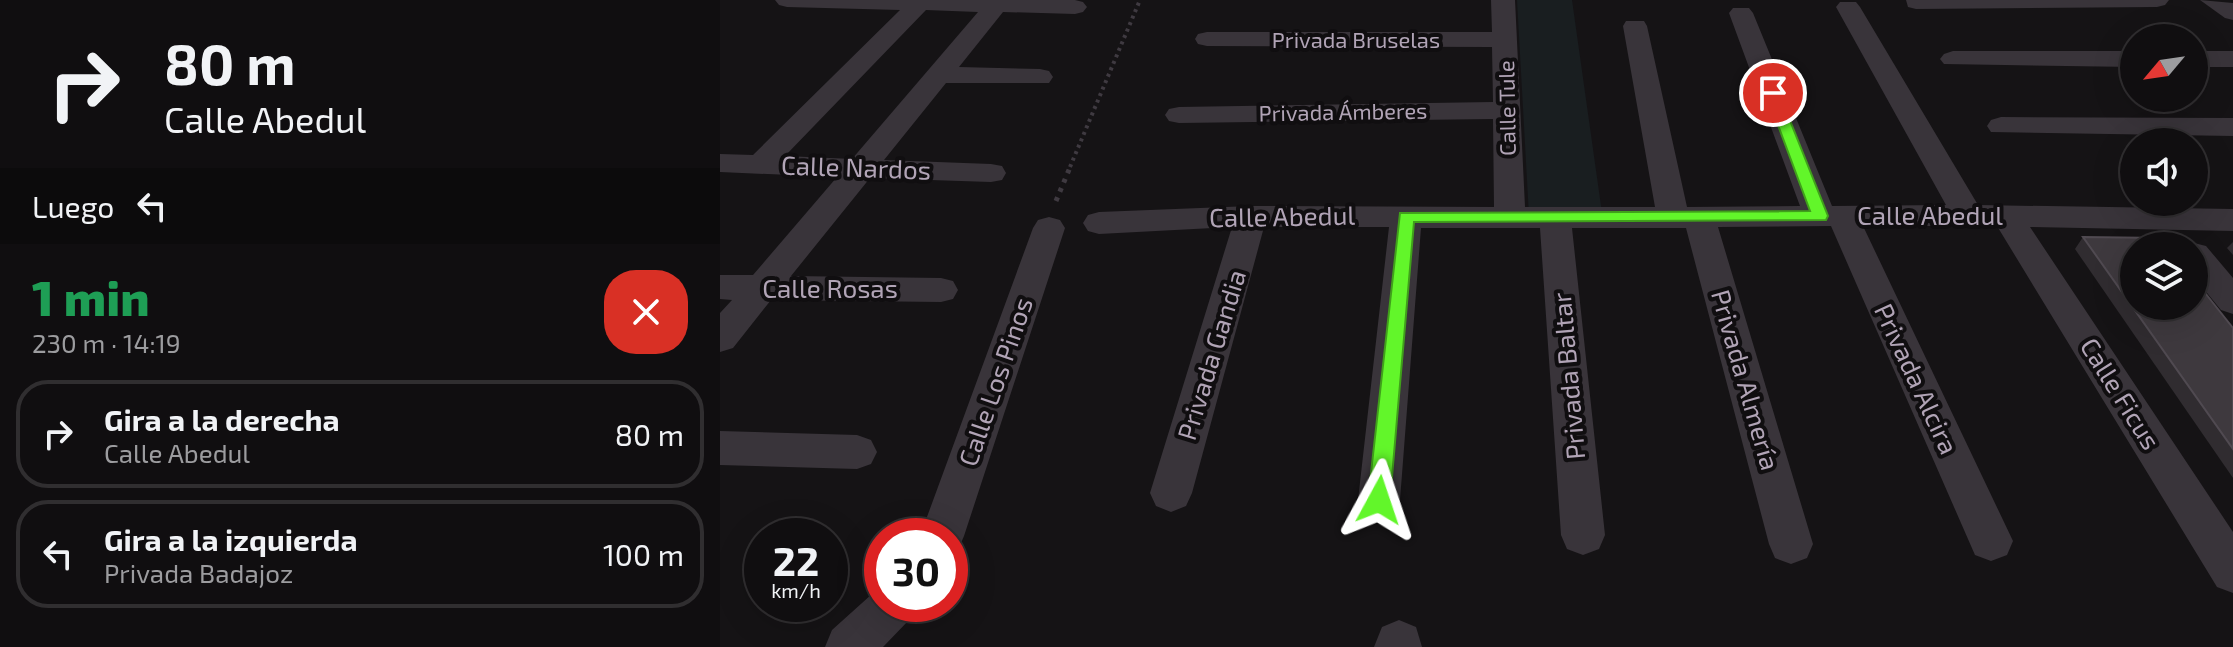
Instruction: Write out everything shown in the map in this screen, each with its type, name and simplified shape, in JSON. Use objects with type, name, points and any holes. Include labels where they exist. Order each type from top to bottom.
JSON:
[{"type":"street","points":[[787,0],[999,2],[1075,7]]},
{"type":"street","name":"Calle Tule","points":[[1503,0],[1510,216]]},
{"type":"street","points":[[1916,2],[2157,0]]},
{"type":"street","points":[[2212,0],[2233,13]]},
{"type":"street","points":[[720,338],[999,2]]},
{"type":"street","points":[[761,164],[920,3]]},
{"type":"street","points":[[1848,7],[1968,215]]},
{"type":"street","name":"Privada Alcira","points":[[1741,13],[1831,216],[1991,541]]},
{"type":"street","name":"Privada Almería","points":[[1635,26],[1686,217],[1791,544]]},
{"type":"street","name":"Privada Bruselas","points":[[1207,39],[1506,40]]},
{"type":"street","points":[[1953,59],[2120,59]]},
{"type":"street","points":[[2208,59],[2233,59]]},
{"type":"street","points":[[939,75],[1040,77]]},
{"type":"street","name":"Privada Ámberes","points":[[1179,115],[1508,110]]},
{"type":"street","points":[[2001,126],[2233,127]]},
{"type":"street","name":"Calle Nardos","points":[[720,163],[991,173]]},
{"type":"street","name":"Calle Los Pinos","points":[[948,518],[1053,214]]},
{"type":"street","name":"Calle Abedul","points":[[1099,223],[1251,216],[1555,218],[1968,215],[2233,220]]},
{"type":"street","name":"Privada Gandia","points":[[1171,493],[1251,216]]},
{"type":"street","name":"Calle Ficus","points":[[2007,216],[2233,572]]},
{"type":"street","points":[[1379,500],[1406,217]]},
{"type":"street","name":"Privada Baltar","points":[[1555,218],[1583,535]]},
{"type":"street","points":[[2168,220],[2177,232]]},
{"type":"street","points":[[2208,271],[2233,301]]},
{"type":"street","name":"Calle Rosas","points":[[720,287],[941,290]]},
{"type":"street","points":[[720,448],[857,452]]},
{"type":"street","points":[[849,647],[874,622]]},
{"type":"path","points":[[1053,214],[1140,0]]},
{"type":"shaded area","points":[[1517,0],[1572,0],[1603,220],[1529,216]]},
{"type":"building","points":[[2083,237],[2120,237],[2120,289]]},
{"type":"building","points":[[2208,297],[2233,328],[2233,449],[2142,320],[2208,320]]},
{"type":"route","points":[[1379,500],[1406,217],[1820,216],[1773,93]]}]
